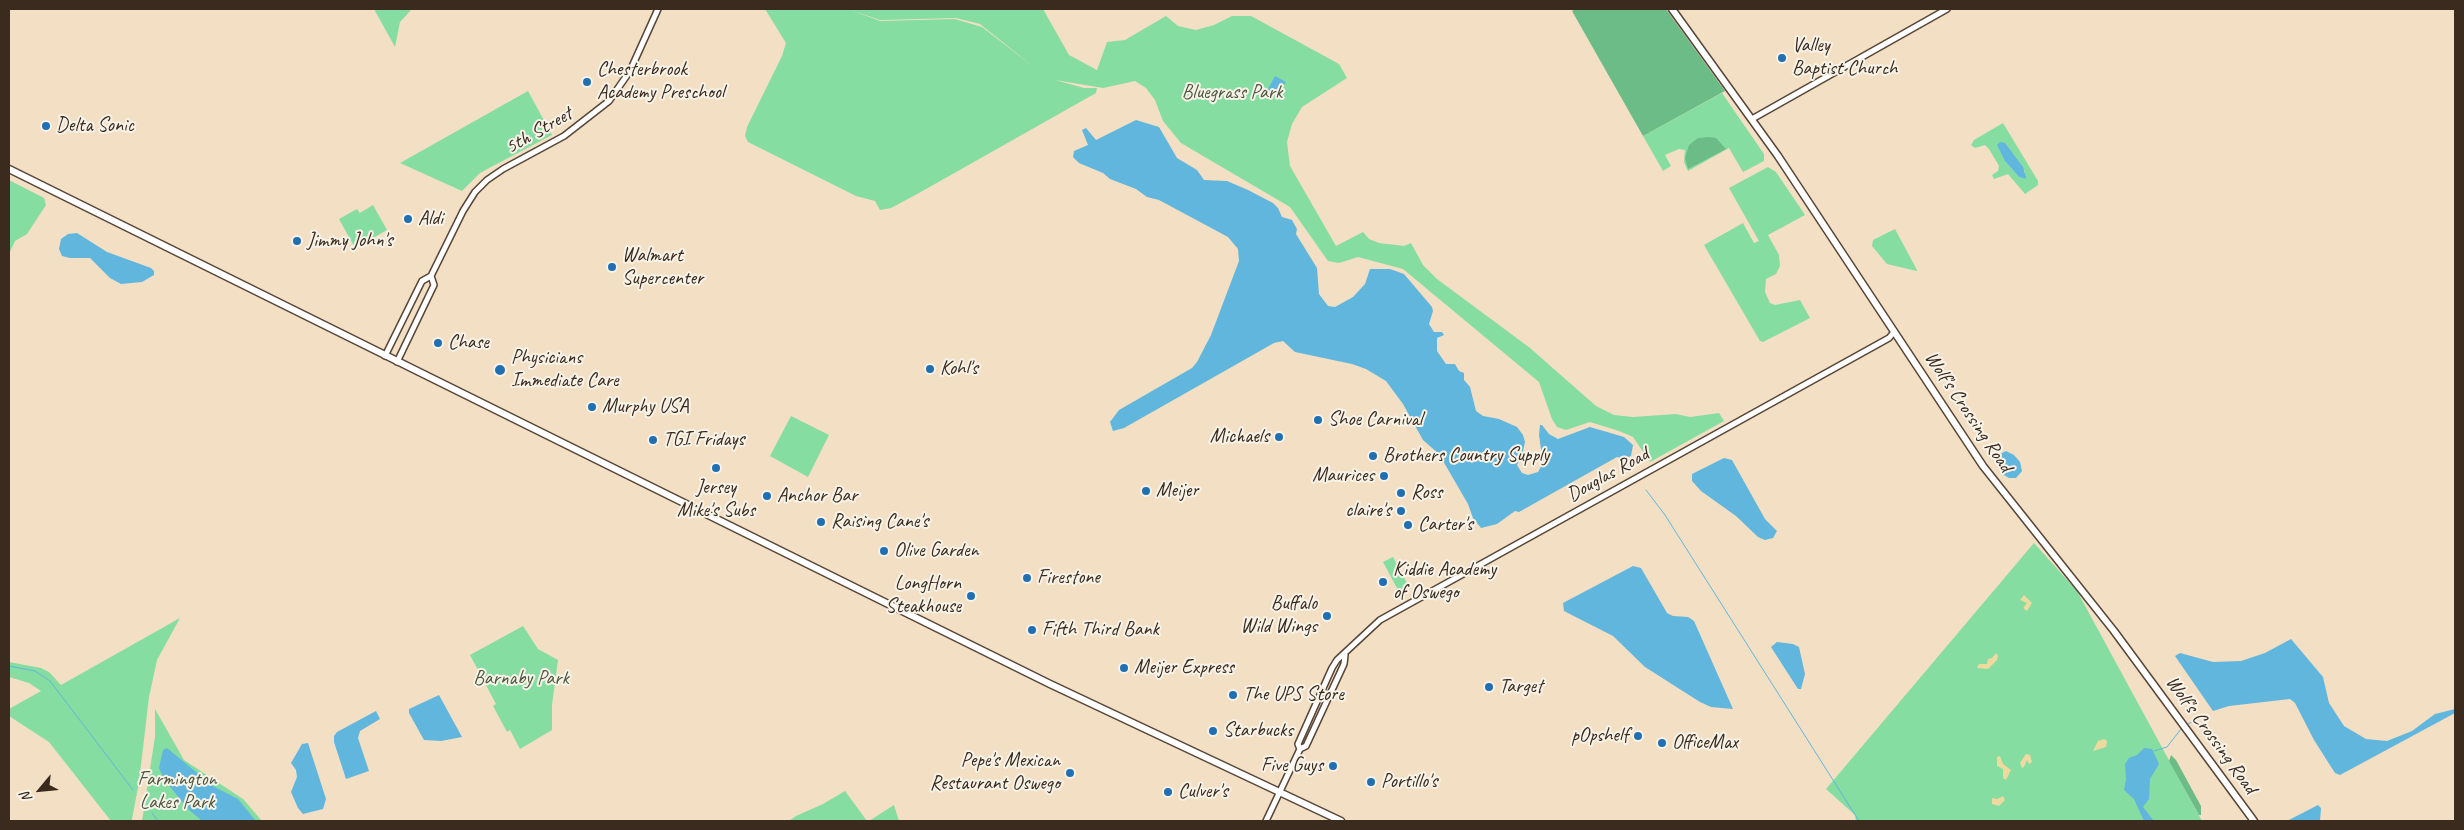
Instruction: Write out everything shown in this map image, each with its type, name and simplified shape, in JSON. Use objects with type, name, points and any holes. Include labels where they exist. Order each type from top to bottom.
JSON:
[{"type":"main road","name":"Wolf's Crossing Road","points":[[1672,9],[1752,119],[1991,477],[2114,630],[2254,821]]},
{"type":"main road","points":[[9,169],[1062,690],[1341,821]]},
{"type":"street","name":"5th Street","points":[[385,356],[422,281],[431,276],[466,206],[487,180],[564,136],[609,102],[630,71],[658,9]]},
{"type":"street","points":[[1752,119],[1947,9]]},
{"type":"street","name":"5th Street","points":[[397,362],[434,285],[431,276]]},
{"type":"street","name":"Douglas Road","points":[[1266,821],[1300,749],[1306,746],[1344,664],[1345,655],[1368,630],[1388,614],[1888,338],[1894,332]]},
{"type":"green space","points":[[374,9],[412,9],[400,22],[395,47]]},
{"type":"green space","name":"Bluegrass Park","points":[[765,9],[1043,9],[1069,55],[1097,70],[1107,42],[1125,40],[1166,16],[1178,26],[1196,30],[1214,25],[1232,16],[1251,16],[1339,64],[1347,78],[1302,107],[1292,124],[1287,142],[1290,166],[1336,246],[1363,232],[1369,239],[1379,243],[1404,246],[1411,243],[1423,265],[1437,279],[1530,348],[1596,406],[1614,415],[1633,417],[1676,414],[1690,417],[1719,413],[1724,421],[1650,462],[1633,437],[1619,431],[1590,422],[1566,430],[1557,427],[1552,419],[1539,382],[1403,269],[1358,257],[1339,263],[1328,261],[1290,207],[1181,143],[1163,121],[1155,100],[1146,88],[1135,81],[1103,88],[1055,80],[1084,88],[1097,88],[1096,93],[919,193],[891,208],[880,210],[875,201],[856,196],[748,142],[745,136],[747,127],[782,56],[786,43]],"holes":[[[851,10],[880,20],[956,18],[980,24],[1035,68],[982,27],[955,19],[880,21]]]},
{"type":"green space","points":[[1576,9],[1666,9],[1725,91],[1643,136],[1572,11]]},
{"type":"green space","points":[[528,91],[552,135],[480,173],[462,191],[400,163]]},
{"type":"green space","points":[[1722,93],[1764,154],[1764,161],[1743,172],[1729,148],[1688,171],[1684,162],[1685,150],[1679,149],[1665,155],[1671,166],[1663,171],[1643,136]]},
{"type":"green space","points":[[2003,123],[2038,181],[2038,185],[2025,194],[2008,174],[1994,179],[1992,175],[1998,171],[1999,166],[1985,145],[1975,148],[1971,145],[1974,140]],"holes":[[[2005,161],[2025,171],[2025,179],[2019,177]]]},
{"type":"green space","points":[[1698,138],[1716,138],[1726,149],[1688,169],[1685,158],[1689,145]]},
{"type":"green space","points":[[1768,167],[1776,172],[1805,215],[1768,235],[1779,255],[1780,266],[1776,274],[1766,279],[1765,292],[1770,303],[1775,305],[1800,300],[1810,318],[1763,342],[1760,341],[1704,245],[1743,223],[1754,243],[1759,241],[1729,188]]},
{"type":"green space","points":[[9,180],[44,198],[46,205],[27,234],[15,241],[9,254]]},
{"type":"green space","points":[[373,205],[387,230],[355,248],[339,219],[357,209],[360,213]]},
{"type":"green space","points":[[1895,229],[1917,271],[1887,264],[1872,246],[1873,240]]},
{"type":"green space","points":[[791,416],[829,435],[808,477],[770,456]]},
{"type":"green space","points":[[2034,543],[2077,591],[2202,821],[1856,821],[1855,815],[1826,789]]},
{"type":"green space","points":[[1393,557],[1409,587],[1399,592],[1383,562]]},
{"type":"green space","points":[[180,618],[157,660],[149,697],[139,782],[132,819],[131,821],[111,821],[49,742],[9,716],[9,709],[41,691],[29,683],[9,677],[9,662],[41,668],[49,672],[61,685]]},
{"type":"green space","name":"Barnaby Park","points":[[523,626],[538,649],[558,660],[552,705],[552,730],[520,749],[510,730],[507,732],[493,706],[496,704],[470,655]]},
{"type":"green space","name":"Farmington Lakes Park","points":[[155,709],[184,760],[243,799],[262,821],[142,821],[155,737]]},
{"type":"green space","points":[[2171,755],[2176,760],[2201,806],[2201,815],[2199,815],[2169,761]]},
{"type":"green space","points":[[845,791],[867,821],[789,821],[796,816],[823,804]]},
{"type":"green space","points":[[894,805],[899,821],[869,821]]},
{"type":"sand","points":[[2024,595],[2032,603],[2027,611],[2023,608],[2027,603],[2020,600]]},
{"type":"sand","points":[[1996,653],[1998,656],[1997,660],[1988,669],[1977,668],[1979,664],[1987,664],[1988,659],[1992,658]]},
{"type":"sand","points":[[2104,739],[2107,741],[2106,747],[2093,751],[2098,741]]},
{"type":"sand","points":[[2026,754],[2030,755],[2032,762],[2029,764],[2027,760],[2022,768],[2020,763]]},
{"type":"sand","points":[[2000,756],[2003,764],[2011,770],[2006,780],[2003,778],[2003,769],[1997,766],[1997,757]]},
{"type":"sand","points":[[2003,796],[2005,800],[1999,806],[1992,804],[1992,798],[1997,799]]},
{"type":"water","points":[[1275,76],[1286,82],[1275,96],[1267,91]]},
{"type":"water","points":[[1136,120],[1159,127],[1177,158],[1197,170],[1204,180],[1227,181],[1248,190],[1273,203],[1278,208],[1282,217],[1292,220],[1297,229],[1296,234],[1317,268],[1319,294],[1328,306],[1335,307],[1353,297],[1365,284],[1370,269],[1390,269],[1404,274],[1432,307],[1433,311],[1429,324],[1434,332],[1442,332],[1444,335],[1437,338],[1437,351],[1446,364],[1455,364],[1459,371],[1464,373],[1464,380],[1470,387],[1476,411],[1483,416],[1499,419],[1517,427],[1523,435],[1525,442],[1522,456],[1517,465],[1522,473],[1528,475],[1538,472],[1543,463],[1539,435],[1540,425],[1549,434],[1558,439],[1590,427],[1624,437],[1633,445],[1631,456],[1623,459],[1617,457],[1519,512],[1515,511],[1497,524],[1481,528],[1473,518],[1468,504],[1439,454],[1423,440],[1403,404],[1386,381],[1366,369],[1352,364],[1295,352],[1283,341],[1274,343],[1124,428],[1113,431],[1110,422],[1119,410],[1192,368],[1197,362],[1211,335],[1239,261],[1238,249],[1228,237],[1159,200],[1147,197],[1136,189],[1110,179],[1103,173],[1079,163],[1073,157],[1074,151],[1088,145],[1082,130],[1086,128],[1096,140]]},
{"type":"water","points":[[2000,142],[2005,143],[2023,167],[2025,179],[2019,177],[2005,161],[1997,145]]},
{"type":"water","points":[[77,233],[107,252],[151,268],[154,271],[154,275],[142,282],[121,284],[110,278],[90,258],[62,256],[59,249],[61,239],[68,234]]},
{"type":"water","points":[[2006,451],[2014,455],[2020,462],[2022,471],[2016,478],[2009,478],[2004,475],[1998,465],[1998,455]]},
{"type":"water","points":[[1724,458],[1732,460],[1765,519],[1777,531],[1773,538],[1765,540],[1758,537],[1736,516],[1701,491],[1692,481],[1692,474]]},
{"type":"water","points":[[1633,566],[1641,568],[1667,613],[1673,616],[1688,617],[1694,621],[1733,709],[1711,707],[1700,702],[1645,667],[1613,636],[1564,611],[1563,603]]},
{"type":"water","points":[[2291,639],[2323,677],[2329,703],[2344,726],[2366,739],[2387,741],[2412,731],[2435,714],[2455,709],[2455,713],[2340,775],[2335,773],[2314,740],[2295,703],[2290,699],[2229,706],[2213,711],[2175,656],[2180,653],[2213,662],[2241,661],[2265,653]]},
{"type":"water","points":[[1777,642],[1793,644],[1799,647],[1805,674],[1801,689],[1798,689],[1771,647]]},
{"type":"water","points":[[439,695],[462,737],[441,741],[424,740],[409,713],[409,709]]},
{"type":"water","points":[[376,711],[380,719],[360,731],[358,738],[369,771],[346,779],[334,742],[334,736],[337,732]]},
{"type":"water","points":[[308,743],[326,799],[323,809],[303,814],[298,808],[291,792],[297,777],[296,770],[291,763],[302,744]]},
{"type":"water","points":[[167,748],[213,786],[238,799],[256,821],[202,821],[187,808],[164,779],[159,768],[163,750]]},
{"type":"water","points":[[2144,748],[2152,749],[2159,764],[2150,779],[2149,799],[2143,807],[2154,821],[2144,821],[2134,799],[2124,790],[2126,779],[2125,764],[2129,758],[2137,755]]},
{"type":"water","points":[[2318,805],[2321,808],[2320,821],[2287,821]]},
{"type":"waterway","points":[[1646,490],[1665,515],[1859,821]]},
{"type":"waterway","points":[[9,666],[35,671],[50,681],[133,790]]},
{"type":"waterway","points":[[2188,724],[2192,722]]},
{"type":"waterway","points":[[2154,751],[2167,747],[2181,729]]},
{"type":"waterway","points":[[152,813],[158,821]]},
{"type":"place","name":"Valley Baptist Church","points":[[1782,58]]},
{"type":"place","name":"Chesterbrook Academy Preschool","points":[[587,82]]},
{"type":"place","name":"Delta Sonic","points":[[46,126]]},
{"type":"place","name":"Aldi","points":[[408,219]]},
{"type":"place","name":"Jimmy John's","points":[[297,241]]},
{"type":"place","name":"Walmart Supercenter","points":[[612,267]]},
{"type":"place","name":"Chase","points":[[438,343]]},
{"type":"place","name":"Kohl's","points":[[930,369]]},
{"type":"place","name":"Physicians Immediate Care","points":[[500,370]]},
{"type":"place","name":"Murphy USA","points":[[592,407]]},
{"type":"place","name":"Shoe Carnival","points":[[1318,420]]},
{"type":"place","name":"Michaels","points":[[1279,437]]},
{"type":"place","name":"TGI Fridays","points":[[653,440]]},
{"type":"place","name":"Brothers Country Supply","points":[[1373,456]]},
{"type":"place","name":"Jersey Mike's Subs","points":[[716,468]]},
{"type":"place","name":"Maurices","points":[[1384,476]]},
{"type":"place","name":"Meijer","points":[[1146,491]]},
{"type":"place","name":"Ross","points":[[1401,493]]},
{"type":"place","name":"Anchor Bar","points":[[767,496]]},
{"type":"place","name":"claire's","points":[[1401,511]]},
{"type":"place","name":"Raising Cane's","points":[[821,522]]},
{"type":"place","name":"Carter's","points":[[1408,525]]},
{"type":"place","name":"Olive Garden","points":[[884,551]]},
{"type":"place","name":"Firestone","points":[[1027,578]]},
{"type":"place","name":"Kiddie Academy of Oswego","points":[[1383,582]]},
{"type":"place","name":"LongHorn Steakhouse","points":[[971,596]]},
{"type":"place","name":"Buffalo Wild Wings","points":[[1327,616]]},
{"type":"place","name":"Fifth Third Bank","points":[[1032,630]]},
{"type":"place","name":"Meijer Express","points":[[1124,668]]},
{"type":"place","name":"Target","points":[[1489,687]]},
{"type":"place","name":"The UPS Store","points":[[1233,695]]},
{"type":"place","name":"Starbucks","points":[[1213,731]]},
{"type":"place","name":"pOpshelf","points":[[1638,736]]},
{"type":"place","name":"OfficeMax","points":[[1662,743]]},
{"type":"place","name":"Five Guys","points":[[1333,766]]},
{"type":"place","name":"Pepe's Mexican Restaurant Oswego","points":[[1070,773]]},
{"type":"place","name":"Portillo's","points":[[1371,782]]},
{"type":"place","name":"Culver's","points":[[1168,792]]}]
